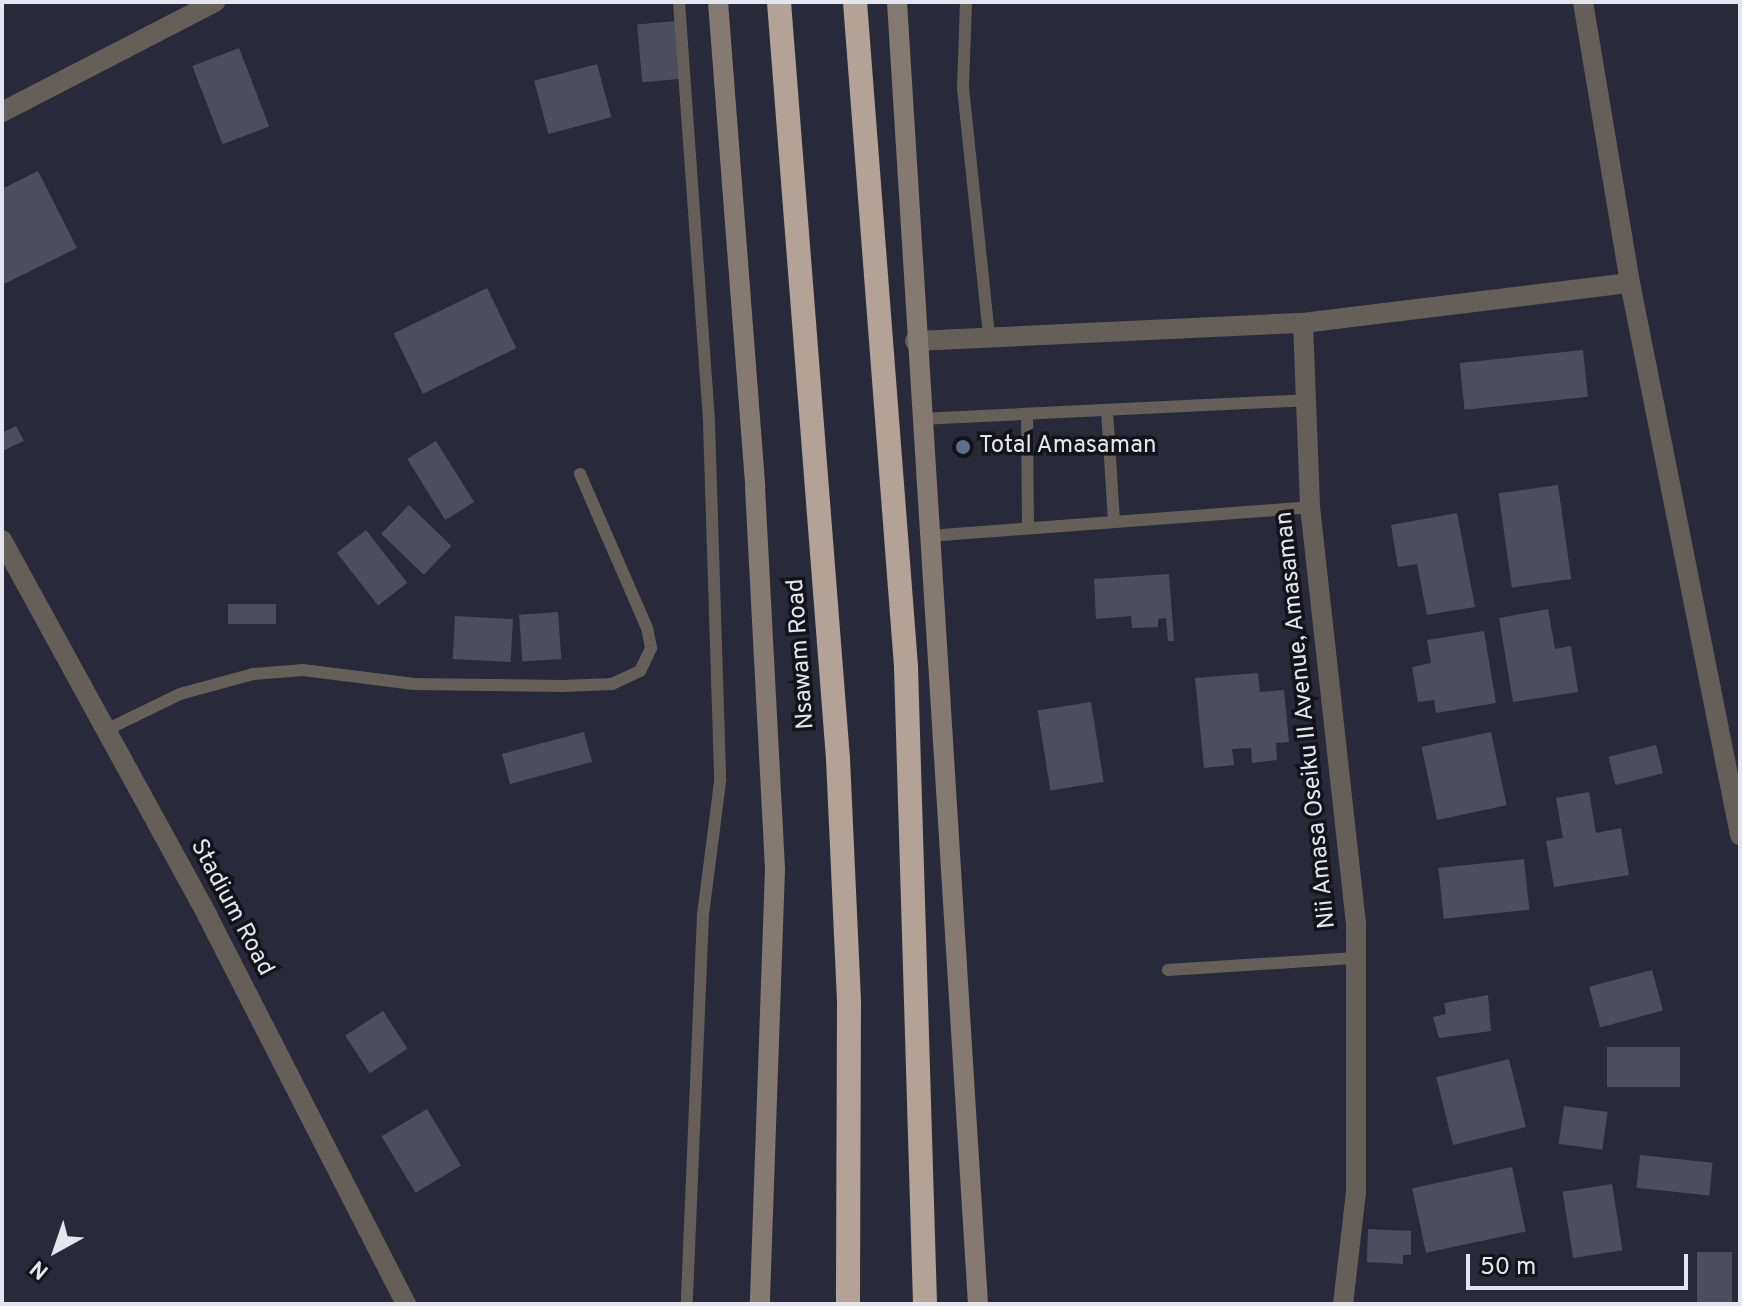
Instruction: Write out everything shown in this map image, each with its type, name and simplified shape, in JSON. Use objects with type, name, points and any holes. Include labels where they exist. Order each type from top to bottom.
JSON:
[{"type":"highway","name":"Nsawam Road","points":[[779,2],[838,759],[849,1003],[848,1304]]},
{"type":"highway","points":[[855,2],[906,667],[925,1304]]},
{"type":"main road","points":[[718,2],[755,487],[775,869],[760,1304]]},
{"type":"main road","points":[[897,2],[915,341],[978,1304]]},
{"type":"street","points":[[2,112],[215,2]]},
{"type":"street","points":[[1583,2],[1630,283],[1740,835]]},
{"type":"street","points":[[915,341],[1303,323],[1630,283]]},
{"type":"street","name":"Nii Amasa Oseiku II Avenue, Amasaman","points":[[1303,323],[1310,507],[1348,828],[1356,958],[1356,1192],[1343,1304]]},
{"type":"street","name":"Stadium Road","points":[[2,540],[106,730],[406,1304]]},
{"type":"lane","points":[[679,2],[709,423],[720,782],[703,915],[687,1304]]},
{"type":"lane","points":[[966,2],[963,88],[989,337]]},
{"type":"lane","points":[[921,419],[1306,400]]},
{"type":"lane","points":[[1107,410],[1114,522]]},
{"type":"lane","points":[[1027,414],[1028,528]]},
{"type":"lane","points":[[106,730],[180,694],[253,674],[303,670],[414,684],[563,686],[612,684],[640,671],[651,648],[647,628],[580,474]]},
{"type":"lane","points":[[928,536],[1310,507]]},
{"type":"lane","points":[[1168,970],[1356,958]]},
{"type":"building","points":[[676,21],[681,79],[642,82],[637,24]]},
{"type":"building","points":[[239,48],[269,126],[222,144],[192,66]]},
{"type":"building","points":[[597,64],[611,117],[548,134],[534,81]]},
{"type":"building","points":[[38,171],[77,248],[2,285],[2,189]]},
{"type":"building","points":[[487,288],[516,348],[423,394],[394,334]]},
{"type":"building","points":[[1583,350],[1588,397],[1465,410],[1460,363]]},
{"type":"building","points":[[16,426],[24,441],[2,451],[2,433]]},
{"type":"building","points":[[436,441],[474,502],[445,520],[407,459]]},
{"type":"building","points":[[1558,485],[1571,579],[1512,587],[1499,493]]},
{"type":"building","points":[[409,505],[451,546],[424,575],[381,534]]},
{"type":"building","points":[[1457,513],[1475,607],[1427,615],[1417,564],[1398,567],[1391,525]]},
{"type":"building","points":[[366,530],[407,583],[378,606],[337,553]]},
{"type":"building","points":[[1169,574],[1174,641],[1168,641],[1166,618],[1158,619],[1158,627],[1132,628],[1131,616],[1096,619],[1094,579]]},
{"type":"building","points":[[228,604],[276,604],[276,624],[228,624]]},
{"type":"building","points":[[1548,609],[1555,649],[1571,646],[1578,692],[1513,702],[1499,618]]},
{"type":"building","points":[[558,612],[561,659],[522,662],[519,615]]},
{"type":"building","points":[[455,616],[513,619],[511,662],[453,659]]},
{"type":"building","points":[[1484,631],[1496,703],[1436,713],[1434,700],[1418,702],[1412,667],[1431,663],[1427,640]]},
{"type":"building","points":[[1258,673],[1260,692],[1284,690],[1289,742],[1276,743],[1277,760],[1252,763],[1251,748],[1232,749],[1234,765],[1204,768],[1195,678]]},
{"type":"building","points":[[1091,702],[1104,782],[1050,790],[1038,710]]},
{"type":"building","points":[[584,732],[592,762],[510,784],[502,754]]},
{"type":"building","points":[[1491,732],[1507,805],[1437,820],[1422,747]]},
{"type":"building","points":[[1656,745],[1663,773],[1615,785],[1608,757]]},
{"type":"building","points":[[1589,792],[1596,833],[1621,828],[1629,875],[1554,887],[1546,841],[1563,838],[1556,798]]},
{"type":"building","points":[[1524,859],[1529,910],[1444,919],[1438,868]]},
{"type":"building","points":[[1652,970],[1663,1011],[1600,1027],[1589,987]]},
{"type":"building","points":[[1488,995],[1491,1031],[1439,1038],[1433,1017],[1446,1014],[1444,1003]]},
{"type":"building","points":[[383,1011],[408,1049],[370,1073],[345,1036]]},
{"type":"building","points":[[1607,1047],[1680,1047],[1680,1087],[1607,1087]]},
{"type":"building","points":[[1509,1059],[1526,1127],[1453,1145],[1436,1077]]},
{"type":"building","points":[[1564,1106],[1608,1112],[1602,1150],[1559,1144]]},
{"type":"building","points":[[427,1109],[461,1166],[416,1193],[382,1136]]},
{"type":"building","points":[[1640,1155],[1713,1163],[1709,1195],[1637,1188]]},
{"type":"building","points":[[1512,1167],[1526,1232],[1426,1253],[1412,1188]]},
{"type":"building","points":[[1612,1184],[1622,1250],[1573,1258],[1563,1192]]},
{"type":"building","points":[[1368,1229],[1411,1231],[1411,1255],[1403,1255],[1403,1264],[1367,1262]]},
{"type":"building","points":[[1697,1252],[1732,1252],[1732,1304],[1697,1304]]},
{"type":"place","name":"Total Amasaman","points":[[963,447]]}]
